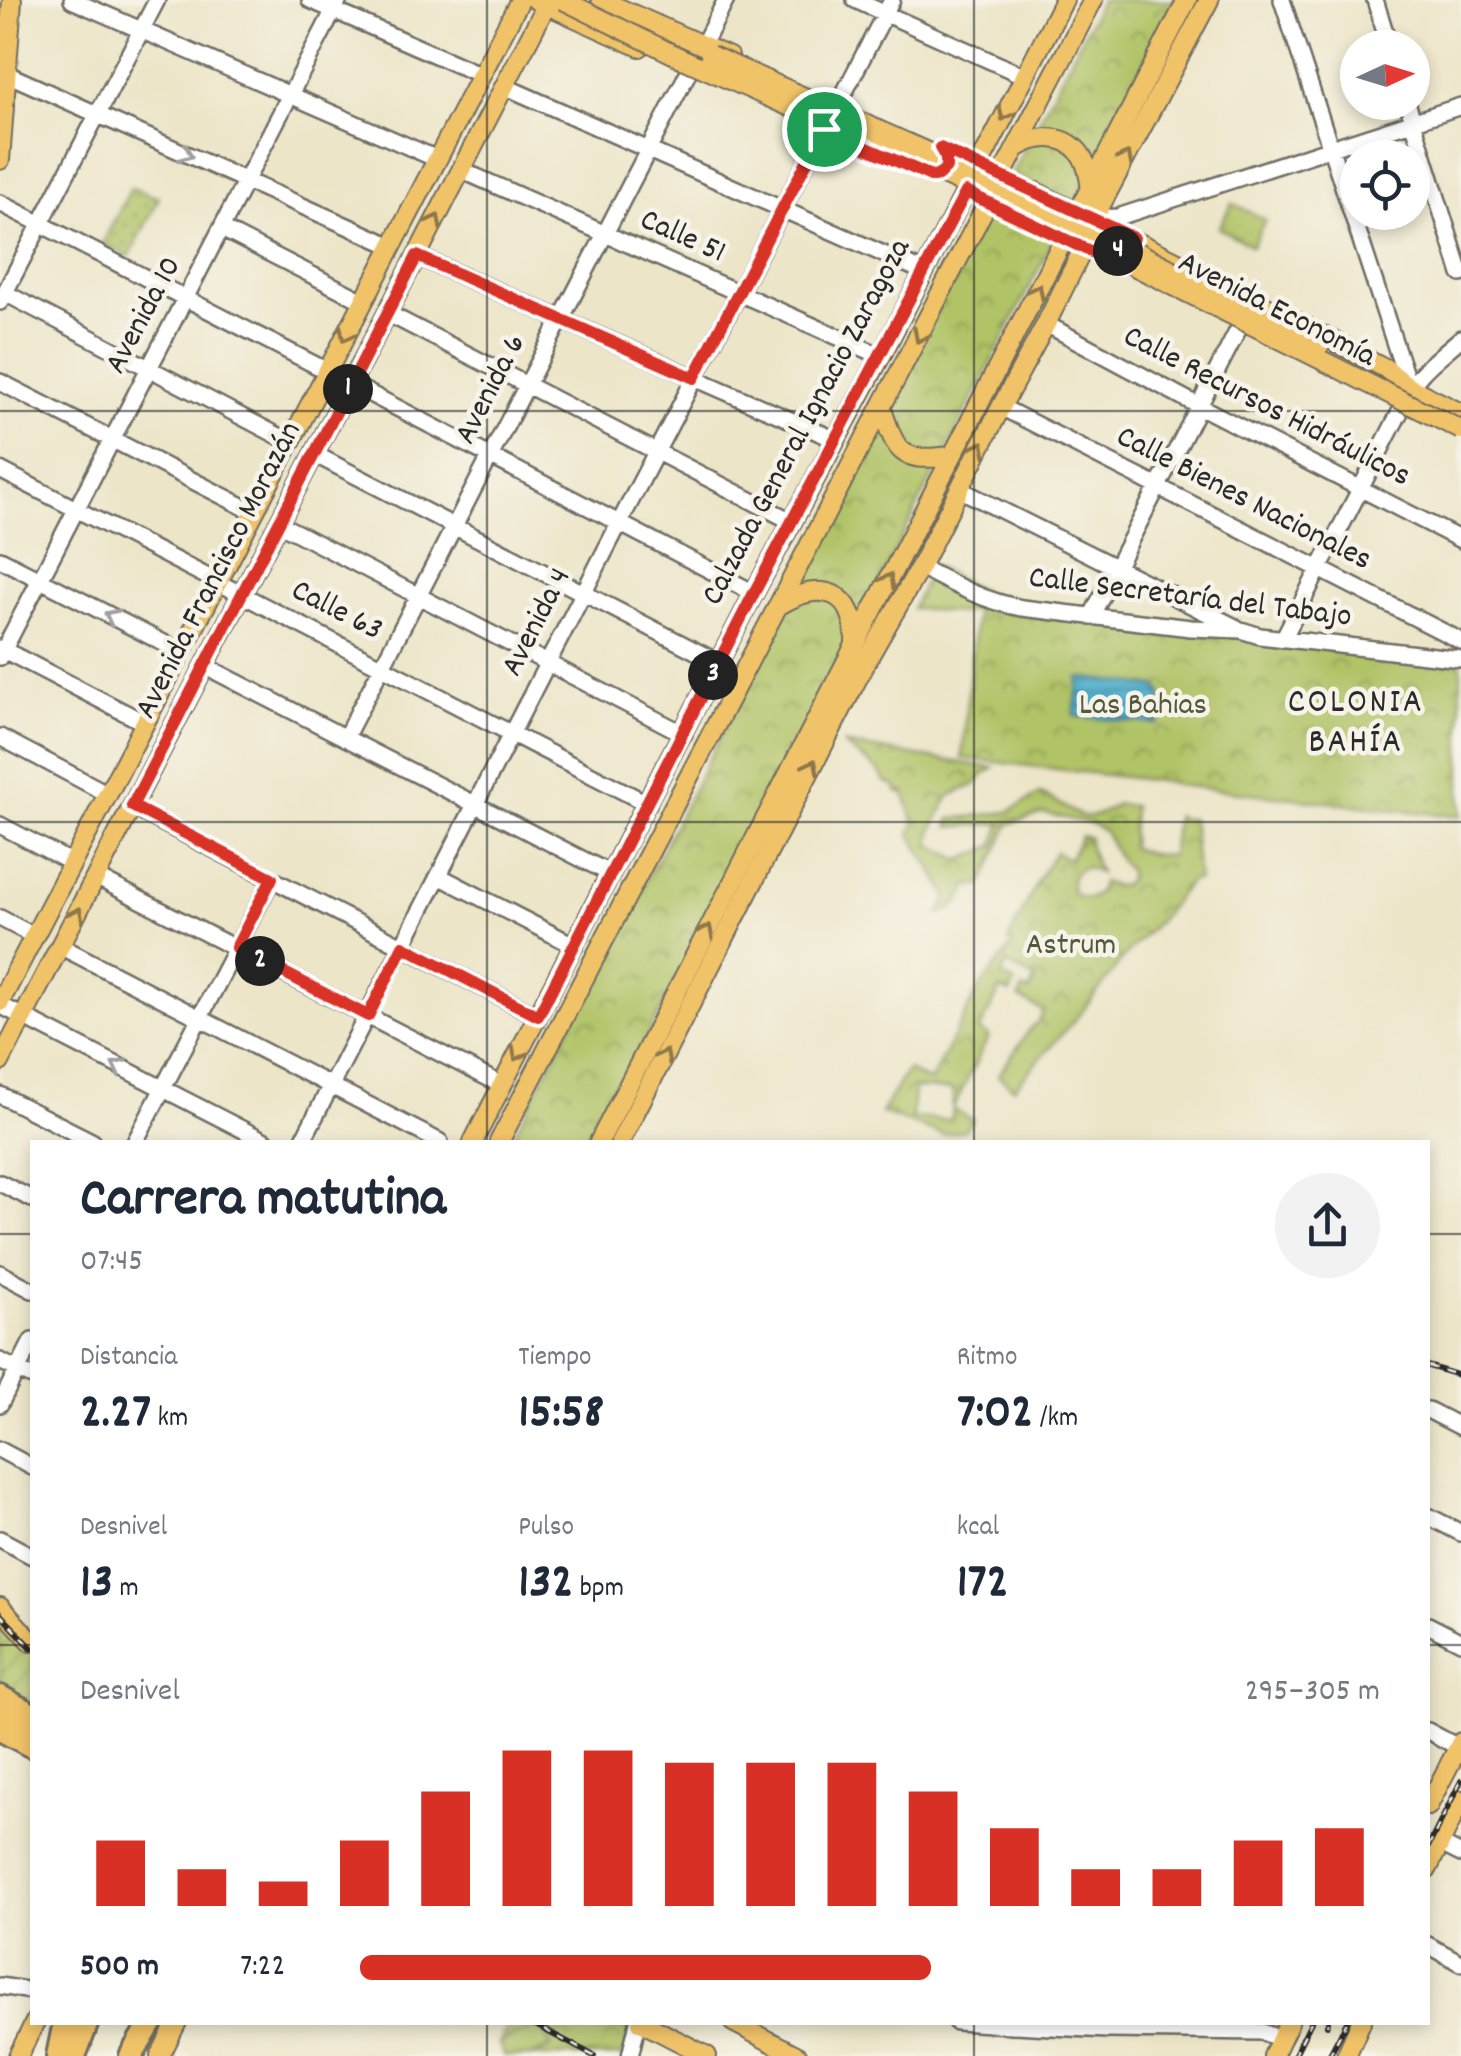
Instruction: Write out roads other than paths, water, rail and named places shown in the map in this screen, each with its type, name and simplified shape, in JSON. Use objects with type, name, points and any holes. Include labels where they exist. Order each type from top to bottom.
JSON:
[{"type":"highway","points":[[0,1697],[30,1714]]},
{"type":"highway","points":[[0,1729],[30,1745]]},
{"type":"highway","points":[[58,2056],[63,2025]]},
{"type":"highway","points":[[74,2056],[86,2025]]},
{"type":"highway","points":[[119,2056],[133,2025]]},
{"type":"highway","points":[[131,2056],[152,2025]]},
{"type":"highway","points":[[147,2056],[153,2025]]},
{"type":"main road","points":[[0,160],[12,0]]},
{"type":"main road","name":"Avenida Francisco Morazán","points":[[0,1004],[520,0]]},
{"type":"main road","points":[[602,0],[1032,199],[1409,387]]},
{"type":"main road","name":"Calzada General Ignacio Zaragoza","points":[[473,1140],[1064,0]]},
{"type":"main road","name":"Calzada General Ignacio Zaragoza","points":[[501,1140],[1093,0]]},
{"type":"main road","points":[[621,1140],[860,673],[920,567],[1046,324],[1084,247],[1092,188],[1188,0]]},
{"type":"main road","points":[[600,1140],[1064,237],[1087,215],[1209,0]]},
{"type":"main road","points":[[548,1],[1026,212],[1461,430]]},
{"type":"main road","name":"Avenida Francisco Morazán","points":[[0,1062],[548,1]]},
{"type":"main road","name":"Avenida Economía","points":[[548,1],[690,69],[990,201],[1461,438]]},
{"type":"main road","name":"Avenida Economía","points":[[706,50],[940,148],[1087,215],[1385,368],[1409,387],[1461,413]]},
{"type":"main road","points":[[1018,147],[1043,137],[1077,149],[1088,169],[1092,188]]},
{"type":"main road","points":[[928,176],[938,176],[946,168],[940,148]]},
{"type":"main road","points":[[1121,266],[1119,247],[1134,238]]},
{"type":"main road","points":[[882,408],[893,443],[908,455],[952,456]]},
{"type":"main road","points":[[778,606],[806,591],[837,596],[852,614],[856,643]]},
{"type":"main road","points":[[676,992],[684,1017]]},
{"type":"main road","points":[[662,1020],[684,1017]]},
{"type":"main road","points":[[0,1607],[30,1640]]},
{"type":"main road","points":[[0,1712],[30,1729]]},
{"type":"main road","points":[[0,1738],[30,1754]]},
{"type":"main road","points":[[1430,1802],[1460,1744]]},
{"type":"main road","points":[[1430,1864],[1461,1800]]},
{"type":"main road","points":[[18,2056],[34,2025]]},
{"type":"main road","points":[[160,2056],[176,2025]]},
{"type":"main road","points":[[646,2025],[707,2056]]},
{"type":"main road","points":[[739,2025],[798,2056]]},
{"type":"main road","points":[[1276,2050],[1288,2025]]},
{"type":"main road","points":[[1346,2056],[1360,2025]]},
{"type":"street","points":[[72,0],[271,86],[297,93],[438,159]]},
{"type":"street","points":[[156,0],[2,298],[149,368],[290,442]]},
{"type":"street","points":[[310,0],[337,5],[481,76]]},
{"type":"street","points":[[706,50],[726,0]]},
{"type":"street","points":[[854,0],[889,7],[1024,76]]},
{"type":"street","points":[[1282,0],[1409,387]]},
{"type":"street","points":[[1375,0],[1384,30]]},
{"type":"street","name":"Avenida 10","points":[[1,651],[104,455],[118,437],[149,368],[281,115],[297,93],[337,5]]},
{"type":"street","points":[[838,104],[889,7]]},
{"type":"street","name":"Avenida 6","points":[[345,738],[604,234],[654,146],[690,69]]},
{"type":"street","points":[[6,74],[392,246]]},
{"type":"street","points":[[504,86],[630,140],[654,146],[924,272]]},
{"type":"street","points":[[1430,115],[1461,106]]},
{"type":"street","points":[[1087,215],[1118,216],[1412,120],[1461,274]]},
{"type":"street","name":"Avenida 4","points":[[303,1140],[335,1087],[610,540],[625,521],[656,452],[824,129]]},
{"type":"street","name":"Calle 51","points":[[461,170],[881,356]]},
{"type":"street","points":[[0,203],[327,371]]},
{"type":"street","points":[[222,228],[364,301]]},
{"type":"street","points":[[417,256],[836,440]]},
{"type":"street","points":[[387,314],[793,522]]},
{"type":"street","name":"Calle Recursos Hidráulicos","points":[[1046,324],[1461,540]]},
{"type":"street","points":[[1091,617],[1239,328]]},
{"type":"street","points":[[1283,639],[1402,408],[1409,387],[1461,338]]},
{"type":"street","points":[[0,382],[118,437],[254,512]]},
{"type":"street","points":[[351,384],[601,514],[625,521],[754,593]]},
{"type":"street","name":"Calle Bienes Nacionales","points":[[1000,407],[1461,642]]},
{"type":"street","points":[[314,454],[719,663]]},
{"type":"street","name":"Calle 63","points":[[0,470],[648,804]]},
{"type":"street","points":[[959,489],[1241,630]]},
{"type":"street","points":[[278,523],[400,586],[422,593],[684,734]]},
{"type":"street","points":[[0,559],[182,652]]},
{"type":"street","name":"Calle Secretaría del Tabajo","points":[[920,567],[974,596],[996,603],[1461,659]]},
{"type":"street","points":[[1,651],[144,723]]},
{"type":"street","points":[[205,666],[611,874]]},
{"type":"street","points":[[0,738],[108,794]]},
{"type":"street","points":[[132,806],[538,1016]]},
{"type":"street","points":[[0,825],[72,863]]},
{"type":"street","points":[[96,876],[502,1085]]},
{"type":"street","points":[[439,876],[575,946]]},
{"type":"street","points":[[136,1140],[272,878]]},
{"type":"street","points":[[0,918],[34,936]]},
{"type":"street","points":[[60,946],[436,1140]]},
{"type":"street","points":[[0,1004],[263,1140]]},
{"type":"street","points":[[0,1095],[89,1140]]},
{"type":"street","points":[[0,1182],[30,1198]]},
{"type":"street","points":[[0,1273],[30,1289]]},
{"type":"street","points":[[0,1361],[25,1373],[0,1404]]},
{"type":"street","points":[[1430,1411],[1461,1427]]},
{"type":"street","points":[[0,1450],[30,1465]]},
{"type":"street","points":[[1430,1517],[1461,1533]]},
{"type":"street","points":[[0,1539],[30,1555]]},
{"type":"street","points":[[1430,1625],[1461,1642]]},
{"type":"street","points":[[1430,1732],[1460,1744]]},
{"type":"street","points":[[1440,1843],[1461,1854]]},
{"type":"street","points":[[1430,1946],[1461,1962]]},
{"type":"street","points":[[0,1986],[30,1990]]},
{"type":"street","points":[[630,2056],[639,2025]]},
{"type":"street","points":[[1071,2025],[1262,2032],[1273,2036],[1276,2050]]},
{"type":"water","points":[[1079,677],[1159,687],[1159,724],[1155,724],[1155,711],[1153,724],[1074,716]]},
{"type":"railway","points":[[1430,1367],[1461,1376]]},
{"type":"railway","points":[[0,1614],[30,1646]]},
{"type":"railway","points":[[1430,1843],[1461,1781]]},
{"type":"railway","points":[[536,2025],[594,2056]]},
{"type":"railway","points":[[1294,2056],[1310,2025]]},
{"type":"railway","points":[[1329,2056],[1345,2025]]},
{"type":"district","name":"COLONIA BAHÍA","points":[[1356,724]]},
{"type":"park label","name":"Las Bahias","points":[[1143,707]]},
{"type":"park label","name":"Astrum","points":[[1071,947]]}]
